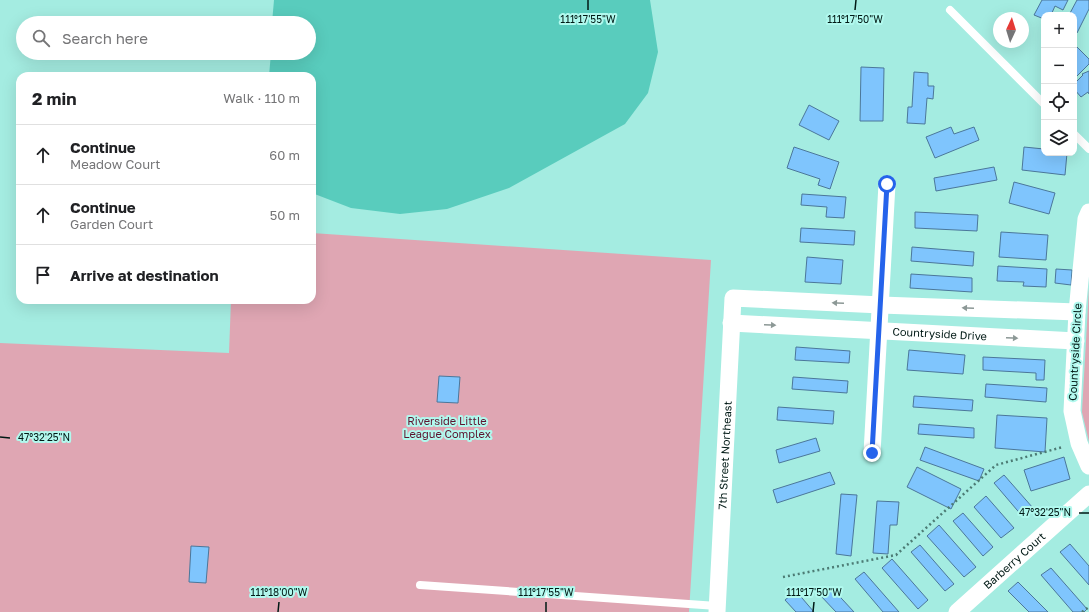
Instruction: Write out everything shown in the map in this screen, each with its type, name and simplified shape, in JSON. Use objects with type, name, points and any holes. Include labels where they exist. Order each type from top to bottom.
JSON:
[{"type":"street","points":[[872,453],[887,184]]},
{"type":"street","name":"Countryside Circle","points":[[1089,212],[1086,219],[1077,312],[1072,411],[1079,443],[1089,466]]},
{"type":"street","name":"7th Street Northeast","points":[[717,609],[733,298],[881,305]]},
{"type":"street","points":[[881,305],[1077,312]]},
{"type":"street","name":"Countryside Drive","points":[[731,323],[1076,341]]},
{"type":"street","name":"Barberry Court","points":[[957,612],[1089,494]]},
{"type":"lane","points":[[950,10],[1041,101]]},
{"type":"lane","points":[[1077,137],[1089,149]]},
{"type":"lane","points":[[420,585],[717,609]]},
{"type":"path","points":[[783,577],[896,555],[996,465],[1079,443]]},
{"type":"path","points":[[1082,612],[1089,607]]},
{"type":"green space","name":"Riverside Little League Complex","points":[[316,233],[711,260],[689,612],[0,612],[0,343],[229,353],[231,304],[316,304]]},
{"type":"green space","points":[[1089,288],[1089,442],[1082,412]]},
{"type":"shaded area","points":[[274,0],[650,0],[658,52],[648,93],[625,124],[509,188],[447,209],[400,214],[351,208],[316,195],[316,72],[269,72],[270,60],[316,60],[316,16],[273,16]]},
{"type":"building","points":[[1042,0],[1068,0],[1063,10],[1055,6],[1052,12],[1041,12],[1041,18],[1034,15]]},
{"type":"building","points":[[1077,0],[1089,0],[1089,9],[1077,33],[1077,12],[1071,12]]},
{"type":"building","points":[[1077,47],[1089,59],[1089,64],[1077,76]]},
{"type":"building","points":[[861,67],[884,68],[883,121],[860,121]]},
{"type":"building","points":[[1089,71],[1089,94],[1088,92],[1081,97],[1077,92],[1077,81],[1083,75],[1082,74]]},
{"type":"building","points":[[914,72],[928,73],[928,86],[934,86],[933,99],[927,98],[925,124],[907,123],[908,107],[912,107]]},
{"type":"building","points":[[809,105],[839,121],[829,140],[799,125]]},
{"type":"building","points":[[951,127],[954,134],[974,127],[979,140],[935,158],[926,137]]},
{"type":"building","points":[[794,147],[839,162],[830,189],[818,185],[820,179],[787,168]]},
{"type":"building","points":[[1024,147],[1041,149],[1041,156],[1067,156],[1065,175],[1022,170]]},
{"type":"building","points":[[994,167],[997,180],[936,191],[934,178]]},
{"type":"building","points":[[1014,182],[1055,193],[1049,214],[1009,203]]},
{"type":"building","points":[[802,194],[846,197],[844,218],[826,217],[827,207],[801,205]]},
{"type":"building","points":[[915,212],[978,215],[977,231],[915,228]]},
{"type":"building","points":[[801,228],[855,231],[854,245],[800,242]]},
{"type":"building","points":[[1001,232],[1048,235],[1046,260],[999,257]]},
{"type":"building","points":[[912,247],[974,252],[973,266],[911,261]]},
{"type":"building","points":[[807,257],[843,260],[841,284],[805,282]]},
{"type":"building","points":[[998,266],[1047,269],[1046,287],[1023,286],[1024,282],[997,281]]},
{"type":"building","points":[[1056,269],[1072,270],[1071,285],[1055,283]]},
{"type":"building","points":[[911,274],[972,278],[972,292],[910,288]]},
{"type":"building","points":[[796,347],[850,351],[849,363],[795,360]]},
{"type":"building","points":[[909,350],[965,355],[963,374],[907,370]]},
{"type":"building","points":[[983,357],[1045,360],[1044,380],[1036,380],[1036,373],[983,370]]},
{"type":"building","points":[[439,376],[460,377],[458,403],[437,402]]},
{"type":"building","points":[[793,377],[848,381],[847,393],[792,389]]},
{"type":"building","points":[[986,384],[1047,388],[1046,402],[985,397]]},
{"type":"building","points":[[914,396],[973,400],[972,411],[913,407]]},
{"type":"building","points":[[778,407],[834,411],[833,424],[777,420]]},
{"type":"building","points":[[997,415],[1047,418],[1045,452],[995,448]]},
{"type":"building","points":[[919,424],[974,428],[974,438],[918,434]]},
{"type":"building","points":[[816,438],[820,451],[779,463],[776,450]]},
{"type":"building","points":[[925,447],[984,469],[979,481],[920,460]]},
{"type":"building","points":[[1064,457],[1070,479],[1031,491],[1024,470]]},
{"type":"building","points":[[917,467],[961,489],[951,509],[907,487]]},
{"type":"building","points":[[830,472],[835,484],[777,503],[773,490]]},
{"type":"building","points":[[1004,475],[1033,508],[1023,517],[994,483]]},
{"type":"building","points":[[841,494],[857,495],[851,556],[836,554]]},
{"type":"building","points":[[986,496],[1014,528],[1001,538],[974,507]]},
{"type":"building","points":[[877,501],[899,502],[897,525],[890,525],[888,554],[873,553]]},
{"type":"building","points":[[963,513],[993,547],[983,556],[953,521]]},
{"type":"building","points":[[939,525],[976,567],[964,577],[927,536]]},
{"type":"building","points":[[1070,544],[1089,566],[1089,585],[1060,552]]},
{"type":"building","points":[[920,545],[954,584],[945,591],[911,552]]},
{"type":"building","points":[[191,546],[209,547],[206,583],[189,582]]},
{"type":"building","points":[[892,559],[928,600],[918,609],[882,568]]},
{"type":"building","points":[[1051,568],[1087,609],[1084,612],[1073,612],[1041,575]]},
{"type":"building","points":[[864,572],[899,612],[883,612],[855,579]]},
{"type":"building","points":[[1018,582],[1048,612],[1029,612],[1008,591]]},
{"type":"building","points":[[830,586],[854,612],[836,612],[820,595]]},
{"type":"building","points":[[796,591],[814,612],[796,612],[785,600]]},
{"type":"route","points":[[872,453],[887,184]]}]
